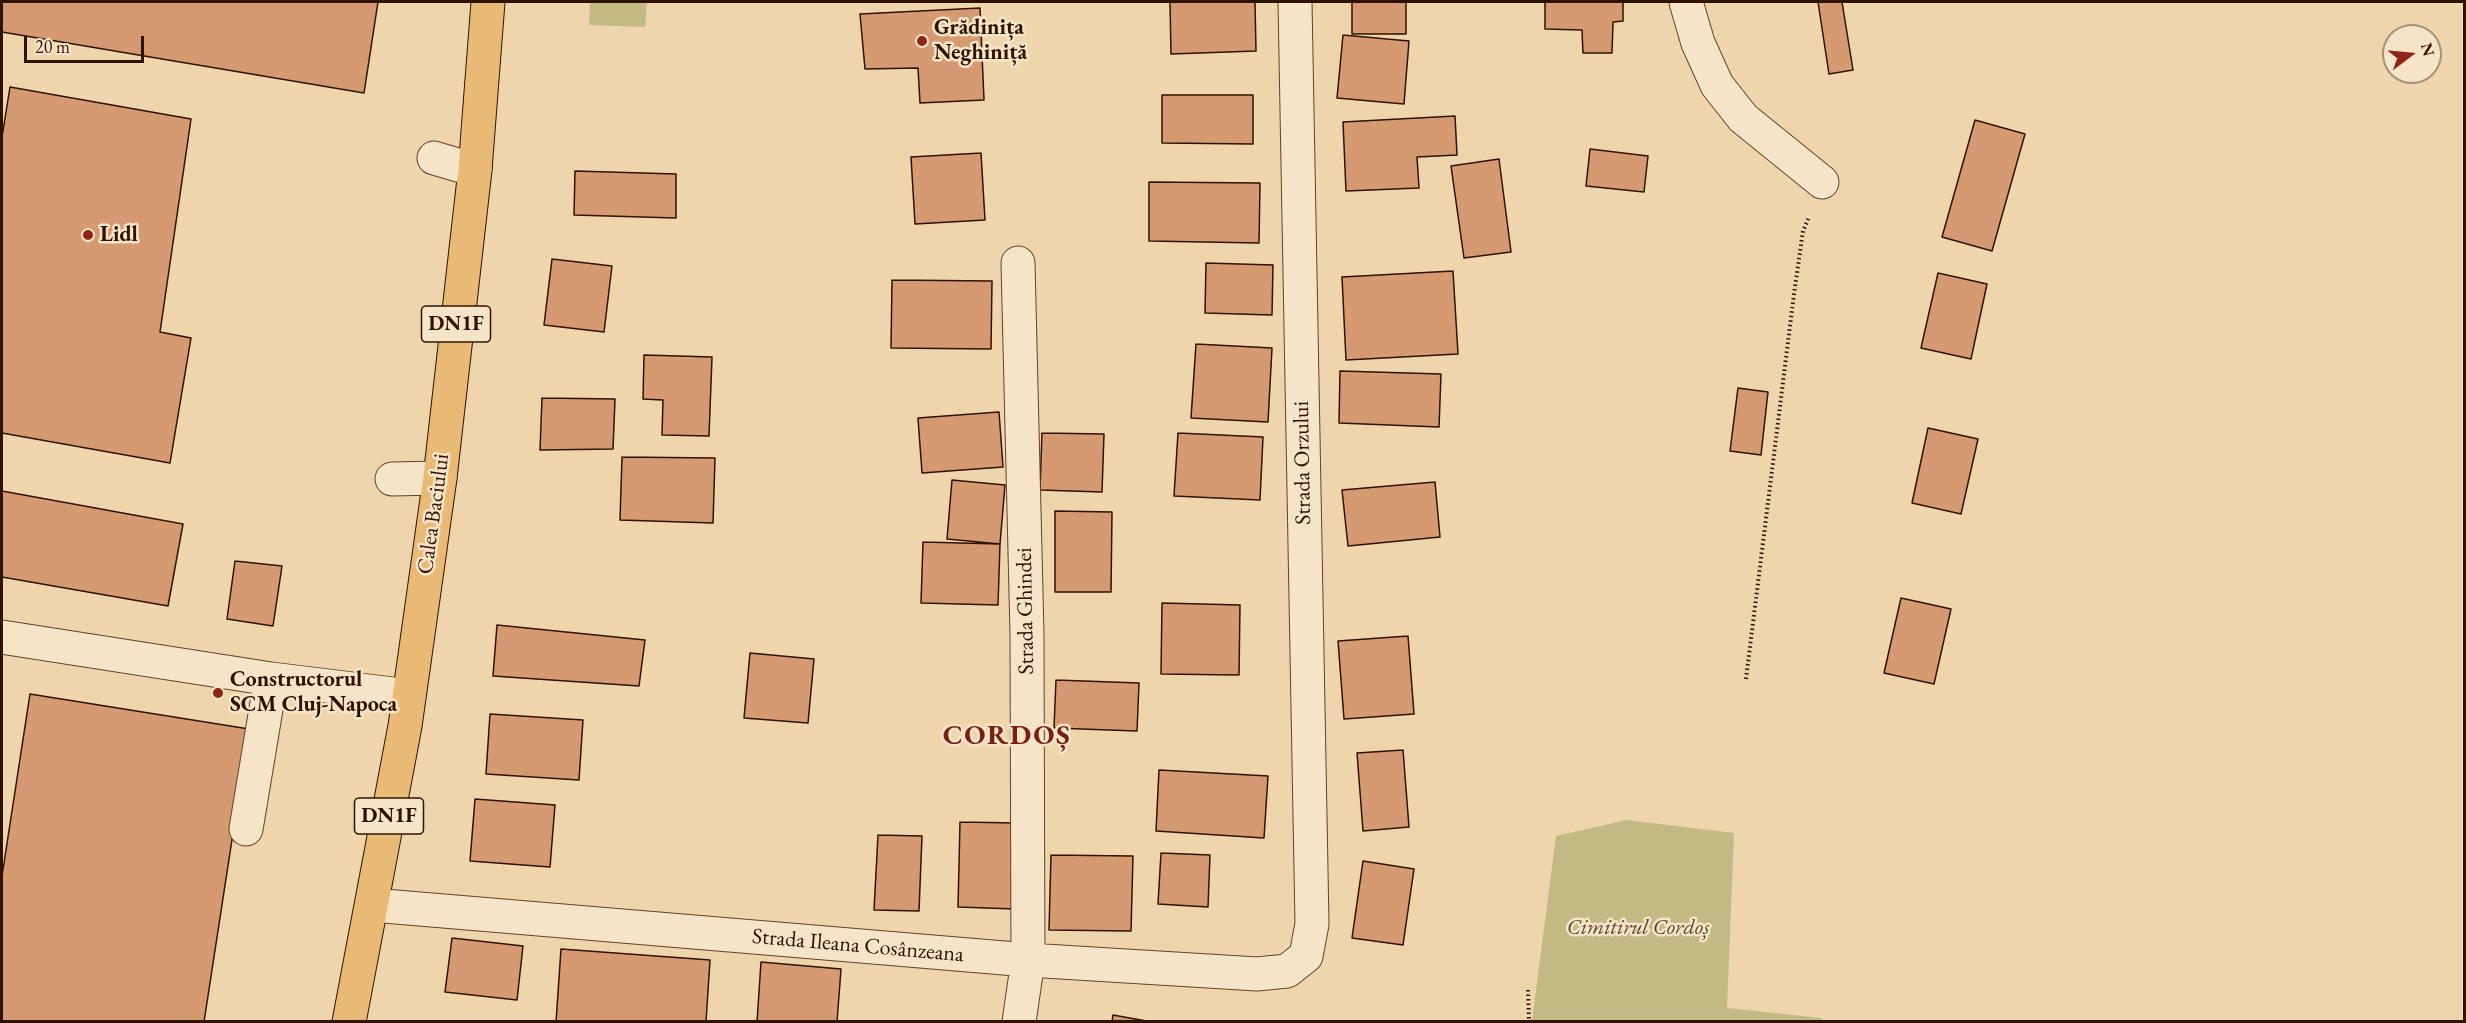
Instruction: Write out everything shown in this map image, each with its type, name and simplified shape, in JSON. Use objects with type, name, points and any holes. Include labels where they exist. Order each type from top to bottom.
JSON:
[{"type":"main road","name":"Calea Baciului","points":[[349,1022],[409,696],[440,478],[475,170],[488,2]]},
{"type":"street","name":"Strada Orzului","points":[[1295,2],[1312,924]]},
{"type":"street","points":[[1686,2],[1698,43],[1717,86],[1743,118],[1822,182]]},
{"type":"street","points":[[434,158],[475,170]]},
{"type":"street","name":"Strada Ghindei","points":[[1018,263],[1027,634],[1028,960],[1019,1022]]},
{"type":"street","points":[[392,479],[440,478]]},
{"type":"street","points":[[2,637],[272,680],[409,696]]},
{"type":"street","points":[[246,829],[272,680]]},
{"type":"street","name":"Strada Ileana Cosânzeana","points":[[372,905],[1028,960],[1257,974],[1287,971],[1306,956],[1312,924]]},
{"type":"path","points":[[1746,679],[1803,231],[1822,182]]},
{"type":"path","points":[[1528,990],[1529,1022]]},
{"type":"green space","points":[[590,2],[647,2],[645,27],[589,25]]},
{"type":"green space","name":"Cimitirul Cordoș","points":[[1627,820],[1734,833],[1727,1008],[1822,1018],[1821,1021],[1532,1021],[1556,836]]},
{"type":"building","points":[[2,2],[378,2],[364,93],[2,32]]},
{"type":"building","points":[[1170,2],[1255,2],[1256,51],[1171,54]]},
{"type":"building","points":[[1352,2],[1406,2],[1406,34],[1352,34]]},
{"type":"building","points":[[1545,2],[1623,2],[1623,21],[1613,22],[1612,53],[1583,53],[1582,30],[1545,29]]},
{"type":"building","points":[[1818,2],[1842,2],[1853,70],[1829,74]]},
{"type":"building","name":"Grădinița Neghiniță","points":[[980,8],[984,100],[920,103],[918,68],[865,69],[860,14]]},
{"type":"building","points":[[1343,35],[1409,41],[1404,104],[1337,98]]},
{"type":"building","name":"Lidl","points":[[10,87],[191,119],[160,332],[191,338],[170,463],[2,433],[2,137]]},
{"type":"building","points":[[1162,95],[1253,95],[1253,144],[1162,143]]},
{"type":"building","points":[[1455,116],[1457,155],[1417,157],[1419,188],[1346,191],[1343,122]]},
{"type":"building","points":[[1975,120],[2025,134],[1992,251],[1942,237]]},
{"type":"building","points":[[1590,149],[1648,156],[1644,192],[1586,186]]},
{"type":"building","points":[[981,153],[985,220],[915,224],[911,157]]},
{"type":"building","points":[[1499,159],[1511,252],[1464,258],[1451,166]]},
{"type":"building","points":[[575,171],[676,174],[676,218],[574,215]]},
{"type":"building","points":[[1149,182],[1260,183],[1259,243],[1149,241]]},
{"type":"building","points":[[552,259],[612,266],[604,332],[544,325]]},
{"type":"building","points":[[1206,263],[1273,265],[1272,315],[1205,313]]},
{"type":"building","points":[[1453,271],[1458,354],[1346,360],[1342,277]]},
{"type":"building","points":[[1938,273],[1987,284],[1971,359],[1921,348]]},
{"type":"building","points":[[892,280],[992,281],[991,349],[891,348]]},
{"type":"building","points":[[1196,344],[1272,348],[1268,422],[1191,418]]},
{"type":"building","points":[[644,355],[712,357],[709,436],[662,435],[663,400],[643,399]]},
{"type":"building","points":[[1340,371],[1441,374],[1439,427],[1339,423]]},
{"type":"building","points":[[1738,388],[1768,392],[1761,455],[1730,451]]},
{"type":"building","points":[[542,398],[615,399],[613,449],[540,450]]},
{"type":"building","points":[[999,412],[1003,467],[922,473],[918,418]]},
{"type":"building","points":[[1928,428],[1978,439],[1961,514],[1912,503]]},
{"type":"building","points":[[1042,433],[1104,434],[1102,492],[1040,490]]},
{"type":"building","points":[[1178,433],[1263,437],[1260,500],[1174,496]]},
{"type":"building","points":[[622,457],[715,458],[713,523],[620,520]]},
{"type":"building","points":[[952,480],[1005,485],[1000,544],[947,539]]},
{"type":"building","points":[[1435,482],[1440,537],[1348,546],[1342,490]]},
{"type":"building","points":[[2,491],[183,524],[168,606],[2,577]]},
{"type":"building","points":[[1055,511],[1112,512],[1111,592],[1055,592]]},
{"type":"building","points":[[923,542],[1000,544],[998,605],[921,603]]},
{"type":"building","points":[[235,561],[282,566],[273,626],[227,619]]},
{"type":"building","points":[[1901,598],[1951,609],[1934,684],[1884,673]]},
{"type":"building","points":[[1162,603],[1240,605],[1239,675],[1161,674]]},
{"type":"building","points":[[497,625],[645,640],[639,686],[493,676]]},
{"type":"building","points":[[1408,636],[1414,714],[1344,719],[1338,641]]},
{"type":"building","points":[[750,653],[814,659],[808,723],[744,718]]},
{"type":"building","points":[[1056,680],[1139,683],[1137,731],[1054,728]]},
{"type":"building","points":[[30,694],[249,729],[204,1022],[2,1022],[2,876]]},
{"type":"building","points":[[490,714],[583,720],[579,780],[486,774]]},
{"type":"building","points":[[1403,750],[1409,827],[1363,831],[1357,753]]},
{"type":"building","points":[[1159,770],[1268,776],[1264,838],[1156,831]]},
{"type":"building","points":[[475,799],[555,805],[550,867],[470,861]]},
{"type":"building","points":[[960,822],[1017,823],[1015,909],[958,907]]},
{"type":"building","points":[[878,835],[922,836],[919,911],[874,910]]},
{"type":"building","points":[[1161,853],[1210,855],[1208,907],[1158,904]]},
{"type":"building","points":[[1051,855],[1133,856],[1131,931],[1049,930]]},
{"type":"building","points":[[1363,861],[1414,869],[1403,945],[1352,938]]},
{"type":"building","points":[[452,938],[523,946],[517,1000],[445,992]]},
{"type":"building","points":[[561,949],[710,960],[706,1022],[556,1022]]},
{"type":"building","points":[[761,962],[841,969],[837,1022],[757,1022]]},
{"type":"building","points":[[1113,1015],[1152,1022],[1112,1022]]},
{"type":"place","name":"Grădinița Neghiniță","points":[[922,41]]},
{"type":"place","name":"Lidl","points":[[88,235]]},
{"type":"place","name":"Constructorul SCM Cluj-Napoca","points":[[218,693]]},
{"type":"district","name":"CORDOȘ","points":[[1007,736]]}]
